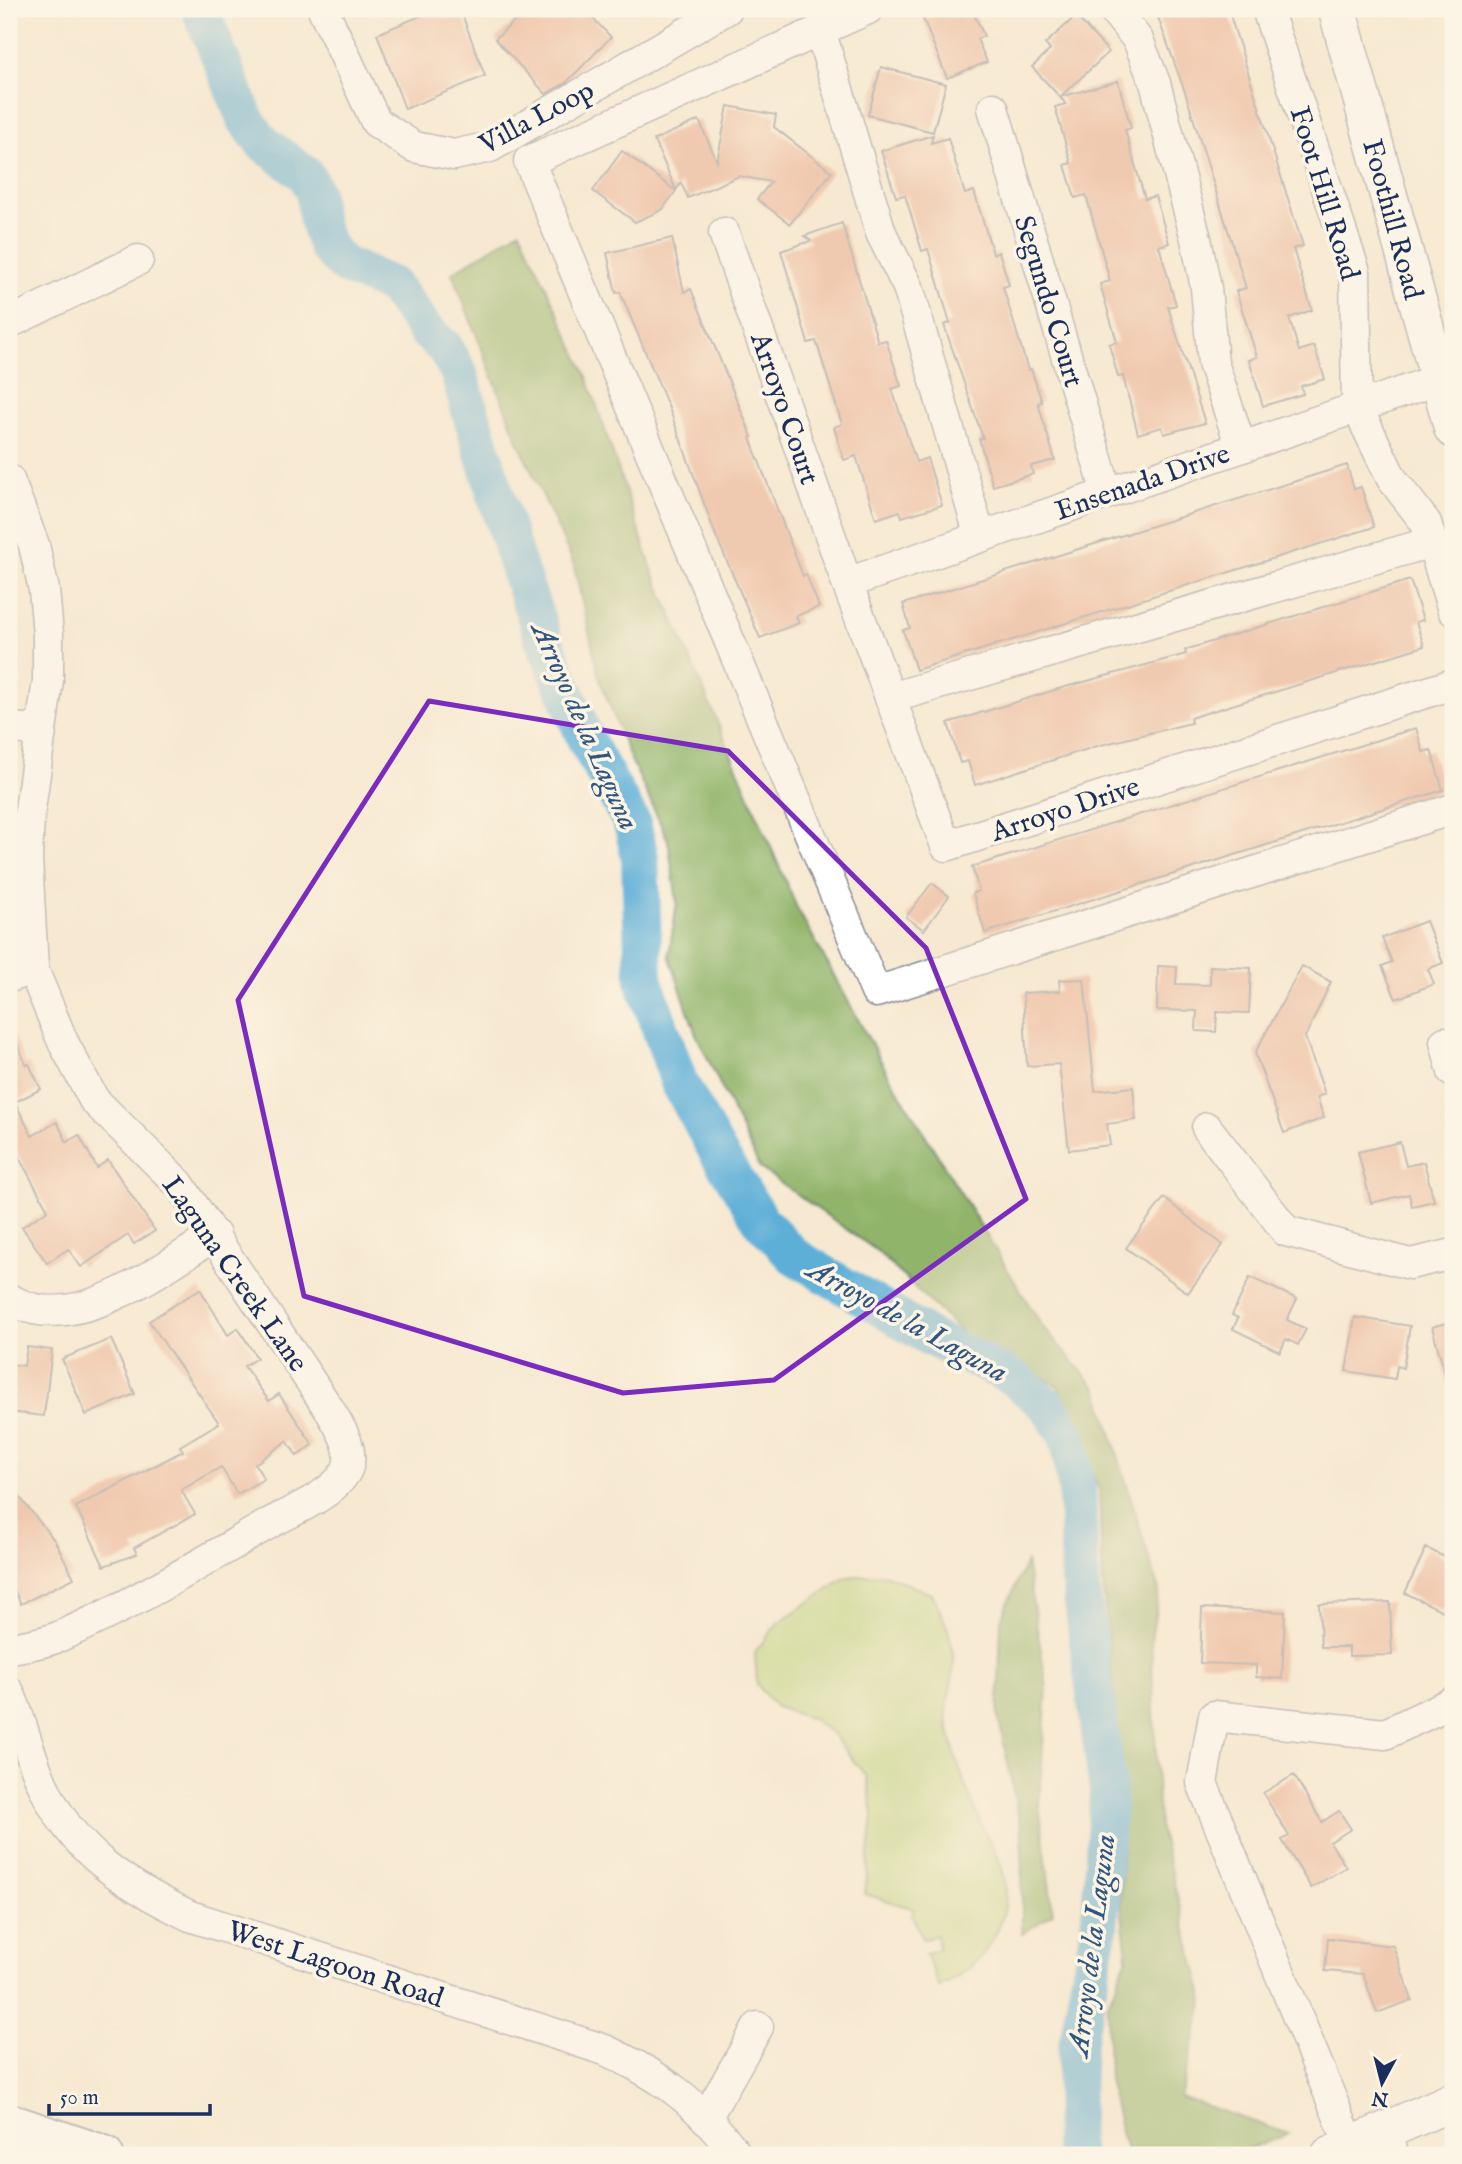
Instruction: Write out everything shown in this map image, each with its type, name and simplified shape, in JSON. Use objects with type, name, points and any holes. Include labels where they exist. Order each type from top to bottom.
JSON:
[{"type":"highway","points":[[9,2123],[104,2155]]},
{"type":"main road","name":"Foothill Road","points":[[1338,9],[1437,380],[1453,429]]},
{"type":"main road","points":[[1340,2151],[1388,2144],[1453,2101]]},
{"type":"street","name":"Villa Loop","points":[[327,10],[376,122],[414,147],[453,155],[490,147],[727,9]]},
{"type":"street","points":[[868,9],[529,161],[876,992],[1453,809]]},
{"type":"street","points":[[1113,9],[1138,40],[1156,83],[1206,288],[1213,363],[1241,447]]},
{"type":"street","name":"Foot Hill Road","points":[[1267,9],[1355,272],[1357,407],[1392,479],[1426,523],[1453,610]]},
{"type":"street","points":[[820,30],[881,233],[908,287],[980,537]]},
{"type":"street","name":"Segundo Court","points":[[993,108],[1107,494]]},
{"type":"street","name":"Arroyo Court","points":[[724,233],[847,583]]},
{"type":"street","points":[[9,323],[138,260]]},
{"type":"street","name":"Ensenada Drive","points":[[847,583],[1437,380]]},
{"type":"street","name":"Laguna Creek Lane","points":[[9,480],[34,545],[44,590],[48,680],[26,858],[21,973],[64,1042],[94,1100],[179,1184],[215,1235],[345,1435],[349,1451],[347,1471],[335,1484],[311,1500],[175,1577],[56,1638],[10,1656]]},
{"type":"street","points":[[890,698],[1432,542]]},
{"type":"street","name":"Arroyo Drive","points":[[847,583],[946,846],[1453,684]]},
{"type":"street","points":[[9,728],[41,730]]},
{"type":"street","points":[[1445,1042],[1453,1072]]},
{"type":"street","points":[[1207,1128],[1286,1231],[1410,1264],[1453,1254]]},
{"type":"street","points":[[9,1300],[36,1310],[75,1308],[111,1299],[215,1235]]},
{"type":"street","name":"West Lagoon Road","points":[[9,1692],[42,1785],[68,1829],[103,1867],[142,1893],[190,1916],[605,2050],[651,2071],[684,2095],[737,2155]]},
{"type":"street","points":[[1340,2151],[1202,1783],[1214,1716],[1385,1734],[1453,1702]]},
{"type":"street","points":[[706,2118],[758,2027]]},
{"type":"highlighted area","points":[[429,701],[728,751],[926,948],[1026,1199],[774,1380],[623,1393],[304,1296],[238,1000]]},
{"type":"green space","points":[[520,230],[586,374],[653,572],[797,908],[888,1074],[1042,1326],[1098,1390],[1159,1591],[1151,1640],[1159,1825],[1204,2000],[1180,2097],[1289,2134],[1232,2155],[1127,2155],[1109,2084],[1107,2007],[1127,1958],[1121,1905],[1124,1796],[1103,1588],[1099,1490],[1058,1386],[962,1333],[877,1251],[760,1168],[696,1034],[669,955],[677,902],[668,840],[628,753],[600,680],[573,562],[518,441],[452,273]]},
{"type":"green space","points":[[1026,1562],[1047,1687],[1039,1804],[1053,1913],[1022,1934],[1022,1834],[998,1715],[1001,1619]]},
{"type":"green space","points":[[885,1574],[933,1595],[945,1623],[953,1651],[947,1707],[950,1733],[966,1787],[1004,1876],[1004,1911],[991,1942],[968,1968],[939,1987],[925,1954],[939,1948],[936,1935],[923,1940],[912,1915],[914,1909],[865,1894],[873,1815],[867,1777],[831,1733],[812,1719],[776,1707],[757,1685],[755,1652],[778,1623],[846,1577]]},
{"type":"building","points":[[437,9],[460,9],[485,76],[405,109],[377,34]]},
{"type":"building","points":[[528,9],[584,9],[611,37],[566,83],[546,94],[495,39]]},
{"type":"building","points":[[940,9],[972,9],[984,36],[977,39],[987,62],[947,78],[922,16]]},
{"type":"building","points":[[1155,9],[1228,9],[1303,246],[1293,249],[1312,310],[1289,318],[1299,351],[1314,346],[1325,379],[1301,386],[1303,394],[1263,406],[1249,360],[1257,357],[1236,291],[1246,288],[1186,95]]},
{"type":"building","points":[[1076,16],[1109,52],[1060,97],[1032,67],[1050,50],[1045,44]]},
{"type":"building","points":[[881,67],[946,84],[933,132],[868,115]]},
{"type":"building","points":[[1118,81],[1131,128],[1125,130],[1145,199],[1155,196],[1169,243],[1159,246],[1176,305],[1168,307],[1205,423],[1164,434],[1162,427],[1138,434],[1123,376],[1118,377],[1109,344],[1117,342],[1100,284],[1110,281],[1086,195],[1075,198],[1065,165],[1071,163],[1055,107],[1066,104],[1060,97]]},
{"type":"building","points":[[728,106],[776,115],[774,127],[832,172],[790,224],[757,199],[771,182],[739,176],[688,198],[681,183],[676,190],[654,140],[699,120],[717,162]]},
{"type":"building","points":[[933,135],[931,143],[948,138],[965,194],[974,191],[993,254],[999,252],[1009,285],[1003,287],[1028,370],[1031,369],[1042,402],[1038,403],[1055,460],[1031,466],[1033,474],[993,486],[979,439],[983,438],[944,325],[950,323],[928,249],[922,251],[905,195],[896,197],[881,151]]},
{"type":"building","points":[[622,151],[676,191],[662,210],[635,222],[593,191]]},
{"type":"building","points":[[842,223],[878,342],[886,340],[901,386],[892,389],[916,462],[927,458],[942,505],[902,517],[900,511],[876,519],[856,456],[844,460],[834,427],[842,424],[816,341],[808,343],[781,251],[811,241],[804,236]]},
{"type":"building","points":[[672,238],[684,292],[691,289],[752,437],[750,438],[803,576],[806,574],[819,607],[796,616],[799,623],[760,638],[716,536],[669,408],[620,292],[616,293],[607,253]]},
{"type":"building","points":[[1347,465],[1354,489],[1361,487],[1374,527],[916,670],[903,630],[910,628],[903,604]]},
{"type":"building","points":[[1410,580],[1423,620],[1416,622],[1424,646],[1190,718],[1191,723],[1097,746],[975,785],[968,761],[960,763],[948,723],[1186,654],[1185,650]]},
{"type":"building","points":[[1416,728],[1423,752],[1431,750],[1443,790],[985,933],[973,893],[979,891],[972,867]]},
{"type":"building","points":[[932,883],[949,896],[924,930],[906,917]]},
{"type":"building","points":[[1426,921],[1443,963],[1428,969],[1434,984],[1396,999],[1382,966],[1392,962],[1382,938]]},
{"type":"building","points":[[1158,966],[1177,967],[1176,984],[1210,985],[1210,966],[1251,968],[1249,1013],[1217,1012],[1216,1032],[1196,1031],[1197,1011],[1157,1010]]},
{"type":"building","points":[[1302,966],[1331,982],[1305,1037],[1325,1094],[1317,1097],[1324,1118],[1284,1133],[1255,1053]]},
{"type":"building","points":[[1084,979],[1095,1091],[1133,1087],[1136,1120],[1107,1124],[1110,1145],[1069,1150],[1059,1064],[1027,1066],[1023,993],[1060,991],[1059,980]]},
{"type":"building","points":[[9,1024],[26,1065],[29,1064],[41,1089],[15,1102],[32,1136],[57,1122],[67,1142],[79,1135],[97,1168],[108,1160],[155,1231],[134,1244],[128,1235],[81,1267],[68,1249],[47,1263],[22,1227],[48,1210],[9,1139]]},
{"type":"building","points":[[1400,1142],[1406,1166],[1424,1162],[1434,1201],[1412,1206],[1409,1194],[1371,1203],[1358,1152]]},
{"type":"building","points":[[1164,1198],[1223,1245],[1188,1293],[1126,1248]]},
{"type":"building","points":[[1250,1277],[1297,1299],[1287,1320],[1306,1329],[1298,1345],[1286,1339],[1280,1352],[1233,1329],[1238,1318],[1232,1315]]},
{"type":"building","points":[[200,1289],[228,1335],[238,1328],[257,1358],[244,1366],[269,1401],[279,1394],[313,1445],[297,1456],[287,1441],[255,1464],[264,1479],[237,1494],[221,1467],[181,1490],[195,1514],[134,1548],[137,1554],[104,1566],[76,1507],[183,1451],[180,1446],[219,1423],[149,1321]]},
{"type":"building","points":[[1355,1317],[1410,1326],[1403,1368],[1397,1366],[1395,1379],[1346,1371]]},
{"type":"building","points":[[1453,1321],[1453,1384],[1448,1384],[1432,1327]]},
{"type":"building","points":[[111,1339],[135,1394],[86,1415],[62,1359]]},
{"type":"building","points":[[27,1347],[52,1350],[44,1416],[9,1412],[9,1364],[24,1366]]},
{"type":"building","points":[[9,1484],[55,1541],[74,1578],[21,1604],[9,1580]]},
{"type":"building","points":[[1426,1548],[1453,1561],[1453,1616],[1405,1593]]},
{"type":"building","points":[[1390,1602],[1392,1655],[1349,1656],[1349,1647],[1321,1647],[1319,1604]]},
{"type":"building","points":[[1202,1608],[1285,1612],[1282,1679],[1256,1677],[1256,1665],[1200,1663]]},
{"type":"building","points":[[1294,1775],[1322,1822],[1339,1811],[1351,1829],[1330,1842],[1346,1867],[1311,1888],[1282,1840],[1289,1836],[1263,1793]]},
{"type":"building","points":[[1328,1938],[1393,1946],[1412,2000],[1377,2013],[1363,1974],[1325,1971]]},
{"type":"waterway","name":"Arroyo de la Laguna","points":[[200,9],[246,120],[263,143],[306,175],[314,191],[317,218],[327,247],[344,265],[393,286],[426,331],[445,348],[458,371],[516,561],[543,638],[586,740],[632,823],[640,858],[644,981],[679,1082],[718,1153],[761,1221],[794,1256],[931,1338],[1012,1377],[1048,1406],[1068,1438],[1077,1490],[1080,1581],[1108,1792],[1099,1928],[1077,2046],[1073,2140],[1075,2155]]}]
